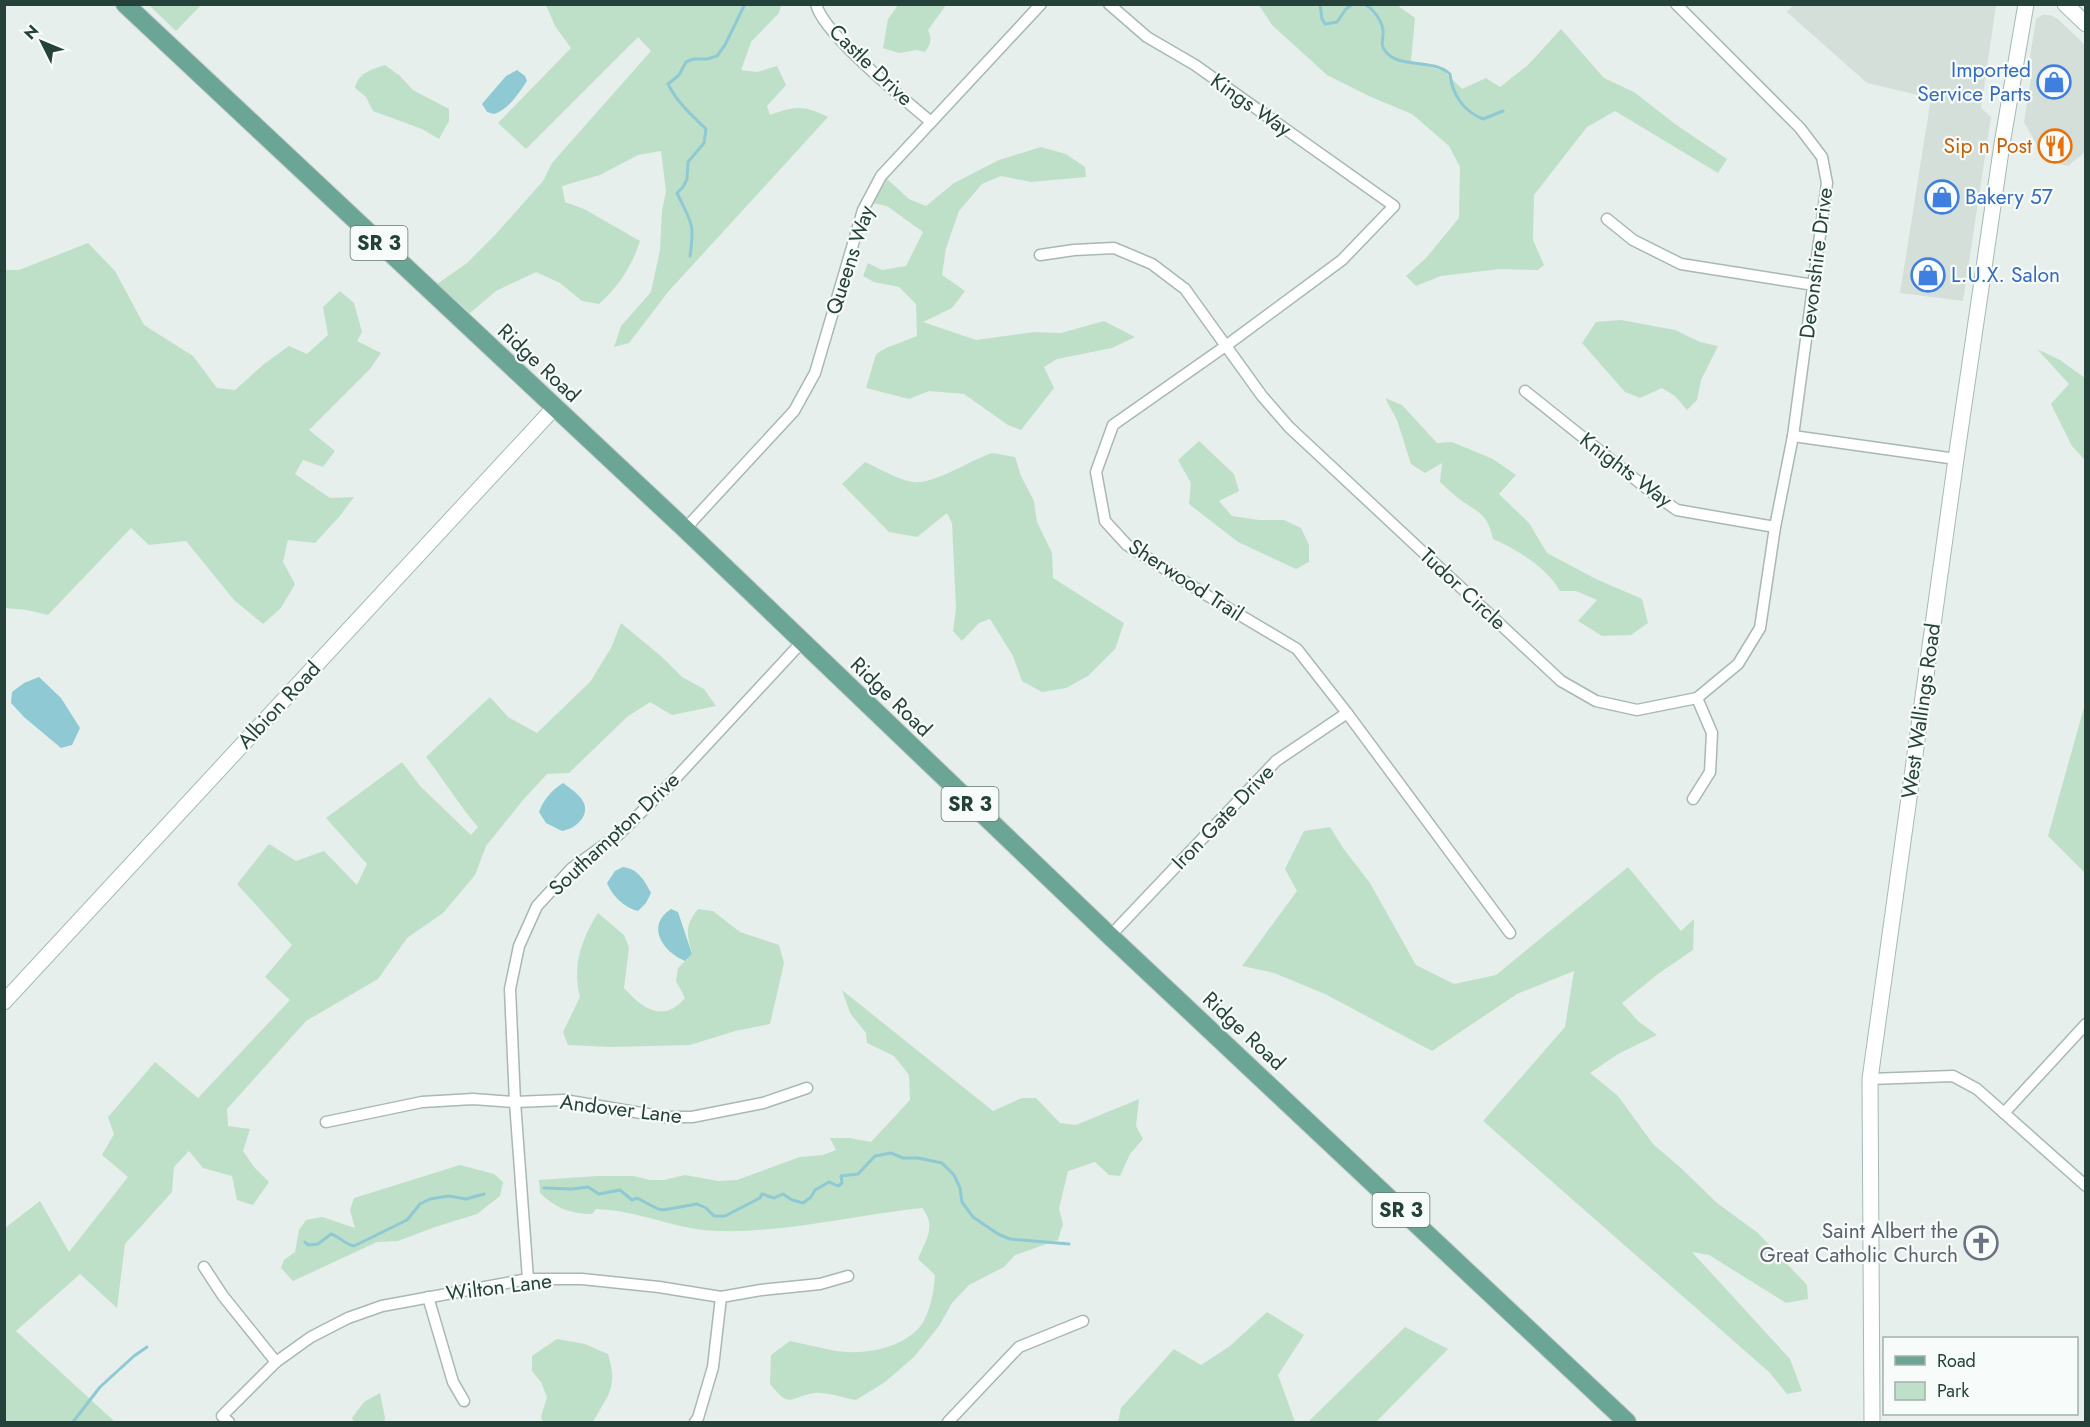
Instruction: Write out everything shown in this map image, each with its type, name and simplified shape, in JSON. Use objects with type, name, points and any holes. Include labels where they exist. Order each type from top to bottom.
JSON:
[{"type":"main road","name":"Ridge Road","points":[[125,4],[684,529],[1110,936],[1627,1422]]},
{"type":"street","name":"Castle Drive","points":[[816,4],[817,10],[836,37],[931,122]]},
{"type":"street","name":"Queens Way","points":[[684,529],[794,411],[815,372],[863,210],[880,176],[1041,4]]},
{"type":"street","name":"Kings Way","points":[[1109,4],[1147,37],[1195,65],[1394,206]]},
{"type":"street","name":"Devonshire Drive","points":[[1676,4],[1800,128],[1822,157],[1827,183],[1793,435]]},
{"type":"street","name":"West Wallings Road","points":[[1872,1422],[1870,1079],[1956,459],[2001,153],[2026,4]]},
{"type":"street","points":[[2065,4],[2085,24]]},
{"type":"street","name":"Sherwood Trail","points":[[1394,206],[1342,260],[1113,425],[1096,472],[1105,521],[1127,545],[1297,649],[1510,933]]},
{"type":"street","points":[[1607,219],[1633,240],[1681,264],[1814,285]]},
{"type":"street","name":"Tudor Circle","points":[[1040,255],[1074,250],[1113,249],[1152,264],[1185,289],[1262,396],[1289,427],[1562,681],[1596,701],[1637,710],[1697,699]]},
{"type":"street","name":"Knights Way","points":[[1525,391],[1677,510],[1775,527]]},
{"type":"street","name":"Albion Road","points":[[4,1002],[554,408]]},
{"type":"street","points":[[1693,799],[1710,772],[1712,733],[1697,699],[1738,664],[1760,628],[1775,527],[1793,435],[1956,459]]},
{"type":"street","name":"Southampton Drive","points":[[528,1280],[515,1102],[510,989],[519,946],[537,906],[572,868],[618,834],[674,780],[801,643]]},
{"type":"street","name":"Iron Gate Drive","points":[[1110,936],[1276,761],[1347,713]]},
{"type":"street","points":[[2004,1113],[2085,1024]]},
{"type":"street","points":[[1870,1079],[1953,1076],[1977,1089],[2085,1186]]},
{"type":"street","name":"Andover Lane","points":[[326,1122],[422,1102],[473,1099],[515,1102],[564,1100],[665,1117],[692,1118],[763,1103],[807,1088]]},
{"type":"street","points":[[204,1267],[223,1296],[276,1362]]},
{"type":"street","name":"Wilton Lane","points":[[225,1419],[276,1362],[311,1337],[348,1318],[382,1306],[528,1280],[582,1279],[659,1287],[721,1297],[820,1284],[848,1276]]},
{"type":"street","points":[[428,1297],[453,1382],[464,1401]]},
{"type":"street","points":[[699,1421],[712,1367],[721,1297]]},
{"type":"street","points":[[948,1422],[1020,1347],[1083,1321]]},
{"type":"shaded area","points":[[1793,5],[1996,5],[1981,108],[1991,117],[1963,301],[1900,293],[1931,98],[1867,83],[1787,12]]},
{"type":"shaded area","points":[[2042,15],[2050,15],[2058,19],[2085,45],[2085,152],[2068,166],[2056,163],[2037,145],[2024,122],[2031,78],[2028,70],[2036,19]]},
{"type":"green space","points":[[149,5],[201,5],[176,31]]},
{"type":"green space","points":[[546,5],[781,5],[779,13],[751,42],[741,70],[757,72],[777,66],[786,85],[767,106],[770,115],[799,108],[812,110],[828,117],[668,292],[629,343],[614,347],[621,326],[651,292],[660,250],[662,211],[666,191],[661,151],[638,155],[600,175],[562,186],[565,202],[584,209],[640,241],[624,275],[599,304],[582,301],[560,283],[536,272],[496,291],[470,313],[437,284],[467,263],[495,235],[543,181],[552,163],[651,51],[638,37],[526,149],[498,123],[571,48],[555,26]]},
{"type":"green space","points":[[898,5],[946,5],[928,30],[930,41],[925,52],[917,50],[899,53],[883,48],[888,19]]},
{"type":"green space","points":[[1259,5],[1397,5],[1415,18],[1411,61],[1444,71],[1462,89],[1486,78],[1500,87],[1528,65],[1561,29],[1604,78],[1634,92],[1675,124],[1727,159],[1718,173],[1615,111],[1587,127],[1534,195],[1533,240],[1544,265],[1538,270],[1500,269],[1441,276],[1416,286],[1406,276],[1426,258],[1459,218],[1460,167],[1449,146],[1412,114],[1327,75],[1272,25]]},
{"type":"green space","points":[[385,65],[413,90],[449,109],[449,121],[439,139],[422,129],[373,111],[366,97],[355,88],[359,78],[370,70]]},
{"type":"green space","points":[[1041,147],[1066,154],[1085,167],[1086,177],[1031,182],[1001,176],[982,184],[959,211],[946,248],[942,275],[965,291],[952,308],[923,322],[976,340],[1034,332],[1061,333],[1104,321],[1135,337],[1112,348],[1057,359],[1044,367],[1054,388],[1021,430],[1008,425],[964,394],[929,391],[909,399],[866,388],[876,354],[917,336],[916,304],[899,287],[874,282],[863,276],[868,263],[882,270],[906,266],[923,232],[887,206],[872,203],[887,179],[909,199],[926,206],[954,183],[999,160]]},
{"type":"green space","points":[[88,243],[115,271],[144,325],[193,356],[217,388],[235,390],[264,364],[289,346],[307,354],[328,335],[323,307],[340,291],[354,303],[362,332],[357,341],[381,353],[370,369],[309,430],[335,451],[323,467],[303,460],[295,474],[330,498],[354,497],[315,543],[288,540],[283,562],[295,584],[281,608],[263,624],[234,600],[186,541],[149,545],[131,528],[48,615],[5,608],[5,270],[19,270]]},
{"type":"green space","points":[[1621,320],[1675,330],[1700,342],[1718,346],[1701,380],[1697,400],[1687,410],[1675,396],[1662,388],[1640,398],[1625,392],[1582,343],[1596,322]]},
{"type":"green space","points":[[2037,349],[2060,360],[2085,378],[2085,460],[2072,446],[2051,404],[2069,384]]},
{"type":"green space","points":[[1385,398],[1402,405],[1437,443],[1452,442],[1493,459],[1516,475],[1499,494],[1529,523],[1547,553],[1596,579],[1642,599],[1648,623],[1631,635],[1602,636],[1578,621],[1597,600],[1576,591],[1560,591],[1547,574],[1531,560],[1493,539],[1485,518],[1440,482],[1442,463],[1425,473],[1411,464],[1397,420]]},
{"type":"green space","points":[[1199,441],[1234,474],[1239,491],[1219,501],[1232,516],[1259,520],[1284,520],[1301,528],[1309,545],[1309,562],[1296,569],[1238,542],[1189,504],[1191,483],[1178,460]]},
{"type":"green space","points":[[992,453],[1015,457],[1021,476],[1034,501],[1037,522],[1052,553],[1053,578],[1124,623],[1115,649],[1088,676],[1066,688],[1042,692],[1022,681],[1013,656],[990,619],[979,623],[962,641],[953,631],[956,609],[952,523],[947,513],[917,537],[889,532],[842,484],[865,462],[901,479],[922,482]]},
{"type":"green space","points":[[621,623],[682,677],[704,689],[716,706],[672,715],[650,702],[627,717],[569,773],[547,774],[486,846],[475,875],[443,913],[407,938],[378,979],[306,1021],[227,1109],[228,1126],[250,1129],[243,1151],[254,1167],[269,1182],[253,1205],[237,1200],[232,1176],[203,1168],[189,1151],[174,1167],[172,1192],[125,1244],[117,1308],[80,1274],[16,1331],[115,1422],[5,1422],[5,1228],[40,1201],[69,1252],[128,1177],[102,1155],[114,1134],[108,1117],[155,1062],[198,1098],[290,1000],[265,977],[292,945],[237,884],[269,844],[296,861],[324,851],[357,885],[367,864],[326,818],[402,762],[420,786],[471,835],[478,827],[426,757],[490,697],[508,717],[537,733],[590,682],[611,648]]},
{"type":"green space","points":[[2085,704],[2085,873],[2048,836]]},
{"type":"green space","points":[[1330,827],[1370,883],[1416,965],[1454,984],[1496,975],[1628,867],[1681,931],[1694,919],[1693,950],[1622,1003],[1638,1021],[1657,1035],[1618,1054],[1590,1073],[1618,1096],[1653,1144],[1717,1203],[1758,1233],[1807,1285],[1808,1299],[1786,1303],[1709,1255],[1692,1252],[1790,1359],[1802,1391],[1787,1394],[1769,1372],[1483,1121],[1565,1027],[1574,971],[1517,994],[1432,1051],[1325,994],[1274,973],[1242,966],[1297,891],[1285,869],[1304,831]]},
{"type":"green space","points":[[698,909],[713,911],[740,932],[779,945],[784,963],[770,1024],[735,1031],[690,1045],[612,1047],[568,1045],[563,1032],[580,997],[577,975],[580,954],[587,933],[598,913],[624,935],[629,948],[624,988],[645,1007],[661,1012],[677,1006],[685,998],[676,981],[678,968],[692,954],[688,930],[690,920]]},
{"type":"green space","points":[[842,990],[993,1111],[1022,1098],[1036,1098],[1060,1123],[1076,1125],[1139,1099],[1136,1126],[1143,1139],[1130,1154],[1120,1176],[1109,1175],[1095,1162],[1068,1171],[1059,1209],[1063,1224],[1058,1240],[1015,1255],[1004,1267],[969,1285],[952,1303],[939,1326],[914,1357],[885,1382],[856,1400],[818,1393],[790,1400],[782,1397],[770,1384],[771,1355],[790,1341],[836,1351],[869,1351],[902,1341],[923,1323],[931,1303],[935,1275],[918,1259],[929,1233],[929,1221],[922,1208],[769,1229],[702,1230],[612,1210],[596,1209],[592,1214],[570,1211],[552,1203],[540,1193],[539,1180],[633,1176],[664,1180],[685,1175],[718,1181],[737,1180],[800,1157],[823,1155],[836,1150],[830,1138],[850,1138],[871,1142],[910,1100],[909,1075],[894,1056],[867,1043],[866,1033],[850,1013]]},
{"type":"green space","points":[[460,1165],[494,1174],[503,1182],[500,1196],[477,1214],[398,1241],[377,1242],[293,1281],[281,1268],[284,1260],[295,1252],[299,1230],[306,1220],[322,1217],[355,1228],[350,1210],[354,1198]]},
{"type":"green space","points":[[1267,1312],[1304,1335],[1278,1375],[1295,1422],[1118,1422],[1121,1408],[1174,1349],[1201,1365],[1230,1346]]},
{"type":"green space","points":[[1405,1327],[1448,1349],[1376,1422],[1308,1422]]},
{"type":"green space","points":[[557,1339],[585,1344],[608,1354],[612,1383],[593,1422],[543,1422],[541,1417],[547,1397],[541,1382],[532,1371],[532,1356]]},
{"type":"green space","points":[[380,1393],[384,1422],[354,1422],[352,1418],[364,1402]]},
{"type":"water","points":[[517,70],[525,76],[527,81],[520,91],[509,105],[499,112],[494,114],[487,112],[482,104],[506,76]]},
{"type":"water","points":[[39,677],[61,698],[80,728],[72,745],[61,748],[11,703],[12,692],[24,683]]},
{"type":"water","points":[[563,783],[583,802],[585,813],[579,823],[562,831],[546,823],[539,812],[548,796]]},
{"type":"water","points":[[623,867],[637,873],[651,893],[646,903],[638,911],[619,901],[607,883],[615,871]]},
{"type":"water","points":[[671,909],[678,912],[692,954],[685,961],[664,945],[658,931],[663,916]]},
{"type":"waterway","points":[[690,256],[691,223],[677,193],[687,179],[688,162],[704,143],[706,129],[680,102],[668,84],[679,75],[686,62],[717,56],[725,45],[745,4]]},
{"type":"waterway","points":[[1320,4],[1325,24],[1337,22],[1346,9],[1353,4]]},
{"type":"waterway","points":[[1364,4],[1371,8],[1379,19],[1383,30],[1383,46],[1392,57],[1443,69],[1450,74],[1453,88],[1464,107],[1476,116],[1483,119],[1503,111]]},
{"type":"waterway","points":[[544,1188],[588,1187],[599,1194],[620,1190],[632,1200],[637,1198],[658,1209],[697,1204],[706,1208],[714,1216],[725,1216],[760,1198],[762,1194],[774,1198],[783,1194],[803,1203],[811,1197],[815,1190],[829,1182],[838,1186],[842,1183],[841,1176],[858,1174],[875,1156],[891,1153],[903,1158],[918,1158],[942,1163],[954,1175],[960,1188],[962,1202],[973,1217],[998,1234],[1010,1239],[1069,1244]]},
{"type":"waterway","points":[[305,1242],[308,1245],[318,1244],[331,1234],[354,1246],[407,1220],[420,1204],[430,1199],[449,1196],[466,1199],[484,1194]]},
{"type":"waterway","points":[[73,1422],[100,1387],[147,1347]]},
{"type":"place","name":"Imported Service Parts","points":[[2054,82]]},
{"type":"place","name":"Sip n Post","points":[[2055,146]]},
{"type":"place","name":"Bakery 57","points":[[1942,197]]},
{"type":"place","name":"L.U.X. Salon","points":[[1928,275]]},
{"type":"place","name":"Saint Albert the Great Catholic Church","points":[[1981,1243]]}]
